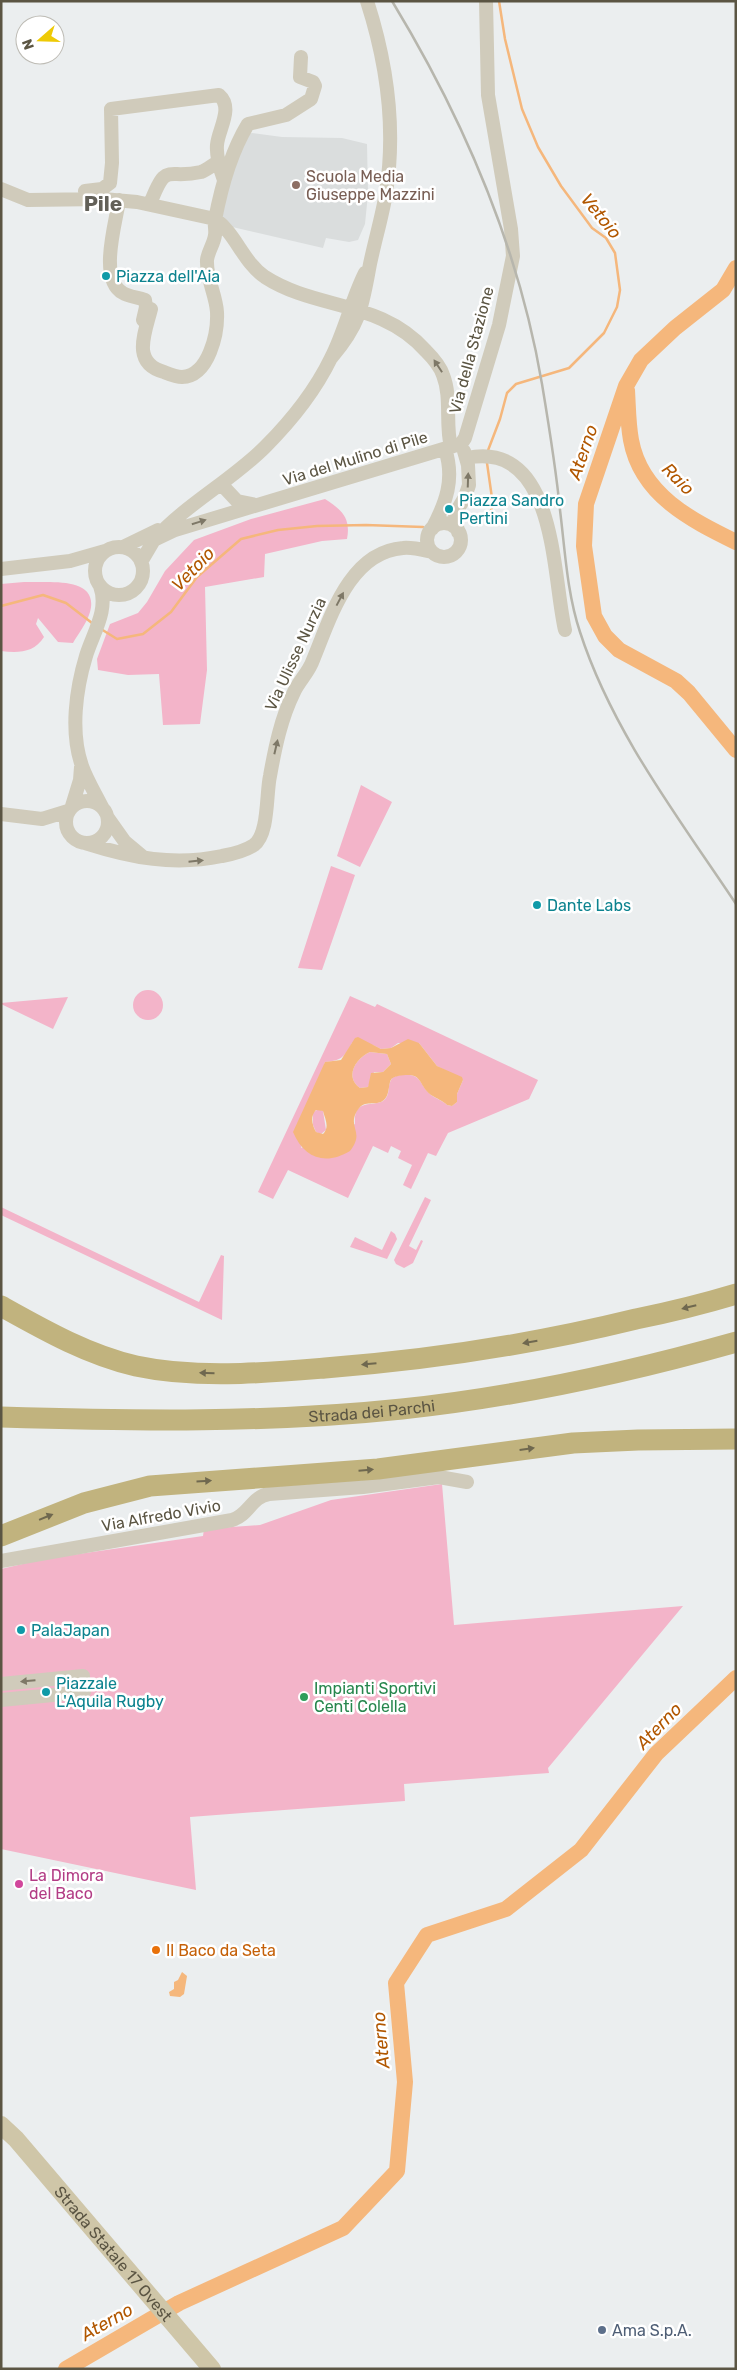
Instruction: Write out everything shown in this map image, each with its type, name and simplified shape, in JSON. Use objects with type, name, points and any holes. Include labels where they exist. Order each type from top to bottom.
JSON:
[{"type":"highway","points":[[1,1306],[66,1340],[120,1361],[174,1371],[234,1373],[354,1366],[475,1351],[596,1329],[736,1294]]},
{"type":"highway","name":"Strada dei Parchi","points":[[1,1417],[191,1421],[298,1417],[403,1409],[505,1395],[586,1380],[736,1342]]},
{"type":"highway","name":"Strada dei Parchi","points":[[1,1429],[177,1433],[289,1430],[372,1424],[465,1413],[550,1399],[646,1379],[736,1355]]},
{"type":"highway","points":[[1,1536],[84,1503],[128,1490],[159,1485],[378,1469],[579,1443],[736,1439]]},
{"type":"main road","name":"Strada Statale 17 Ovest","points":[[1,2117],[16,2139],[212,2369]]},
{"type":"main road","name":"Strada Statale 17 Ovest","points":[[1,2125],[16,2139]]},
{"type":"street","points":[[141,562],[154,540],[172,522],[222,485],[265,447],[285,426],[320,380],[332,357],[351,333],[356,309],[370,264],[386,192],[390,135],[385,75],[367,1]]},
{"type":"street","name":"Via della Stazione","points":[[453,447],[466,438],[494,346],[512,263],[511,229],[488,95],[486,1]]},
{"type":"street","points":[[152,309],[144,337],[143,351],[147,364],[153,369],[181,377],[199,370],[206,360],[217,326],[217,312],[207,258],[215,238],[215,219],[224,180],[248,124],[286,115],[311,99],[316,86],[312,82],[300,77],[301,57]]},
{"type":"street","points":[[71,200],[72,194],[102,189],[110,183],[112,163],[111,109],[218,95],[224,104],[223,123],[217,142],[218,162],[224,180]]},
{"type":"street","points":[[150,204],[160,180],[165,176],[203,172],[218,162]]},
{"type":"street","points":[[1,189],[28,200],[119,200],[150,204],[215,219],[225,228],[246,260],[265,277],[293,290],[356,309],[401,328],[421,346],[438,366],[446,387],[453,447],[451,476],[447,496],[427,540],[432,552],[443,557],[455,553],[460,543],[455,516],[469,485],[467,458]]},
{"type":"street","points":[[119,200],[111,241],[111,276],[118,290],[124,294],[143,299],[146,303],[139,335]]},
{"type":"street","points":[[453,447],[467,458],[487,457],[507,461],[520,470],[544,515],[554,547],[558,600],[565,630]]},
{"type":"street","name":"Via del Mulino di Pile","points":[[154,540],[175,530],[453,447]]},
{"type":"street","points":[[222,485],[237,501],[258,505]]},
{"type":"street","points":[[447,496],[451,507],[462,502]]},
{"type":"street","points":[[1,569],[70,561],[123,548],[172,522]]},
{"type":"street","points":[[432,529],[438,524],[446,524],[454,527],[458,532]]},
{"type":"street","points":[[70,561],[86,566],[106,592],[127,594],[139,584],[142,577],[141,562],[137,555],[123,548]]},
{"type":"street","name":"Via Ulisse Nurzia","points":[[85,843],[148,860],[181,862],[203,860],[244,850],[260,839],[263,831],[269,778],[283,720],[293,694],[313,662],[331,617],[345,590],[362,566],[385,553],[406,548],[432,552]]},
{"type":"street","points":[[70,836],[65,824],[80,780],[81,764],[77,734],[77,701],[81,676],[101,617],[106,592],[95,567],[101,555],[106,551]]},
{"type":"street","points":[[81,764],[105,812],[126,842],[148,860]]},
{"type":"street","points":[[1,814],[35,819],[54,817],[70,809],[78,802],[91,801],[105,812],[108,824],[103,836],[91,843],[85,843],[35,819]]},
{"type":"street","name":"Via Alfredo Vivio","points":[[1,1561],[232,1520],[244,1514],[255,1499],[269,1494],[363,1487],[439,1477],[467,1482]]},
{"type":"street","points":[[1,1684],[83,1676],[84,1692],[1,1700]]},
{"type":"shaded area","name":"Scuola Media Giuseppe Mazzini","points":[[252,133],[282,137],[342,138],[367,144],[368,194],[365,224],[358,240],[349,242],[326,238],[323,248],[228,226],[219,213],[246,135]]},
{"type":"shaded area","points":[[325,499],[344,515],[348,525],[347,539],[322,541],[265,554],[264,577],[205,587],[207,670],[200,724],[163,725],[159,674],[128,675],[98,670],[97,659],[110,624],[138,613],[147,602],[165,571],[194,540],[251,519]]},
{"type":"shaded area","points":[[57,582],[79,587],[87,592],[91,600],[89,616],[73,643],[58,642],[38,618],[36,624],[44,637],[40,642],[25,651],[1,651],[1,584]]},
{"type":"shaded area","points":[[361,785],[392,802],[360,867],[337,856]]},
{"type":"shaded area","points":[[331,866],[355,875],[322,970],[298,968]]},
{"type":"shaded area","points":[[148,990],[159,994],[163,1005],[159,1016],[148,1020],[137,1016],[133,1005],[137,994]]},
{"type":"shaded area","points":[[350,996],[375,1007],[377,1004],[538,1080],[529,1099],[448,1133],[436,1156],[428,1153],[411,1189],[403,1185],[412,1165],[398,1158],[401,1151],[391,1146],[388,1153],[373,1146],[348,1198],[288,1170],[273,1199],[258,1192]],"holes":[[[352,1043],[373,1045],[381,1049],[391,1048],[398,1043],[419,1043],[437,1066],[463,1080],[457,1094],[457,1102],[452,1106],[447,1105],[431,1095],[417,1078],[408,1075],[397,1076],[391,1080],[388,1094],[383,1101],[364,1105],[357,1110],[355,1124],[301,1148],[325,1062],[335,1061],[342,1057]]]},
{"type":"shaded area","points":[[68,997],[53,1029],[1,1004],[1,1003]]},
{"type":"shaded area","points":[[358,1037],[381,1049],[391,1048],[408,1039],[419,1043],[437,1066],[462,1077],[463,1080],[457,1094],[457,1102],[452,1106],[447,1105],[431,1095],[419,1080],[412,1075],[395,1077],[390,1081],[388,1094],[384,1100],[377,1103],[364,1104],[358,1110],[354,1120],[356,1140],[350,1151],[332,1158],[316,1157],[303,1148],[293,1132],[325,1062],[341,1060],[355,1038]],"holes":[[[370,1052],[387,1054],[391,1064],[383,1072],[371,1073],[368,1087],[360,1088],[355,1084],[352,1073],[356,1063]],[[316,1110],[323,1111],[326,1120],[327,1126],[323,1134],[316,1132],[313,1126],[312,1118]]]},
{"type":"shaded area","points":[[370,1052],[387,1054],[391,1064],[383,1072],[374,1072],[368,1087],[360,1088],[355,1084],[352,1073],[356,1063]]},
{"type":"shaded area","points":[[318,1109],[323,1111],[326,1130],[321,1134],[316,1132],[313,1125],[313,1113]]},
{"type":"shaded area","points":[[425,1197],[431,1200],[409,1246],[416,1250],[421,1240],[423,1241],[413,1263],[404,1268],[396,1264],[394,1260]]},
{"type":"shaded area","points":[[1,1207],[199,1302],[221,1255],[224,1256],[222,1320],[1,1215]]},
{"type":"shaded area","points":[[391,1231],[397,1239],[387,1259],[350,1247],[355,1237],[382,1250]]},
{"type":"shaded area","name":"Impianti Sportivi Centi Colella","points":[[442,1484],[454,1625],[683,1606],[548,1768],[549,1773],[404,1784],[405,1801],[190,1817],[196,1890],[1,1849],[1,1569],[44,1559],[203,1536],[204,1529],[260,1525],[331,1500]]},
{"type":"shaded area","points":[[182,1972],[187,1976],[184,1994],[180,1997],[170,1996],[169,1992],[174,1989],[174,1982],[178,1980]]},
{"type":"waterway","name":"Vetoio","points":[[487,453],[500,419],[507,393],[516,384],[569,368],[604,333],[617,307],[620,290],[615,253],[606,238],[592,228],[561,186],[538,147],[522,109],[505,39],[499,1]]},
{"type":"waterway","name":"Aterno","points":[[736,268],[723,290],[675,328],[641,360],[626,386],[586,504],[584,546],[594,616],[605,636],[619,650],[676,681],[689,693],[736,750]]},
{"type":"waterway","name":"Raio","points":[[627,390],[631,440],[645,476],[657,491],[686,515],[736,542]]},
{"type":"waterway","name":"Vetoio","points":[[487,463],[493,505],[489,516]]},
{"type":"waterway","name":"Vetoio","points":[[101,629],[117,639],[143,634],[171,612],[197,577],[241,539],[278,530],[317,526],[423,527]]},
{"type":"waterway","name":"Vetoio","points":[[1,606],[43,595],[66,603],[92,623]]},
{"type":"waterway","name":"Aterno","points":[[66,2369],[179,2303],[343,2228],[397,2171],[405,2082],[396,1983],[427,1935],[506,1909],[581,1850],[656,1754],[736,1678]]},
{"type":"railway","points":[[392,1],[418,45],[465,138],[485,185],[519,283],[532,333],[542,384],[572,602],[580,632],[594,669],[628,739],[670,806],[736,904]]},
{"type":"place","name":"Scuola Media Giuseppe Mazzini","points":[[296,185]]},
{"type":"place","name":"Piazza dell'Aia","points":[[106,276]]},
{"type":"place","name":"Piazza Sandro Pertini","points":[[449,509]]},
{"type":"place","name":"Dante Labs","points":[[537,905]]},
{"type":"place","name":"PalaJapan","points":[[21,1630]]},
{"type":"place","name":"Piazzale L'Aquila Rugby","points":[[46,1692]]},
{"type":"place","name":"Impianti Sportivi Centi Colella","points":[[304,1697]]},
{"type":"place","name":"La Dimora del Baco","points":[[19,1884]]},
{"type":"place","name":"Il Baco da Seta","points":[[156,1950]]},
{"type":"place","name":"Ama S.p.A.","points":[[602,2330]]},
{"type":"district","name":"Pile","points":[[103,204]]}]
